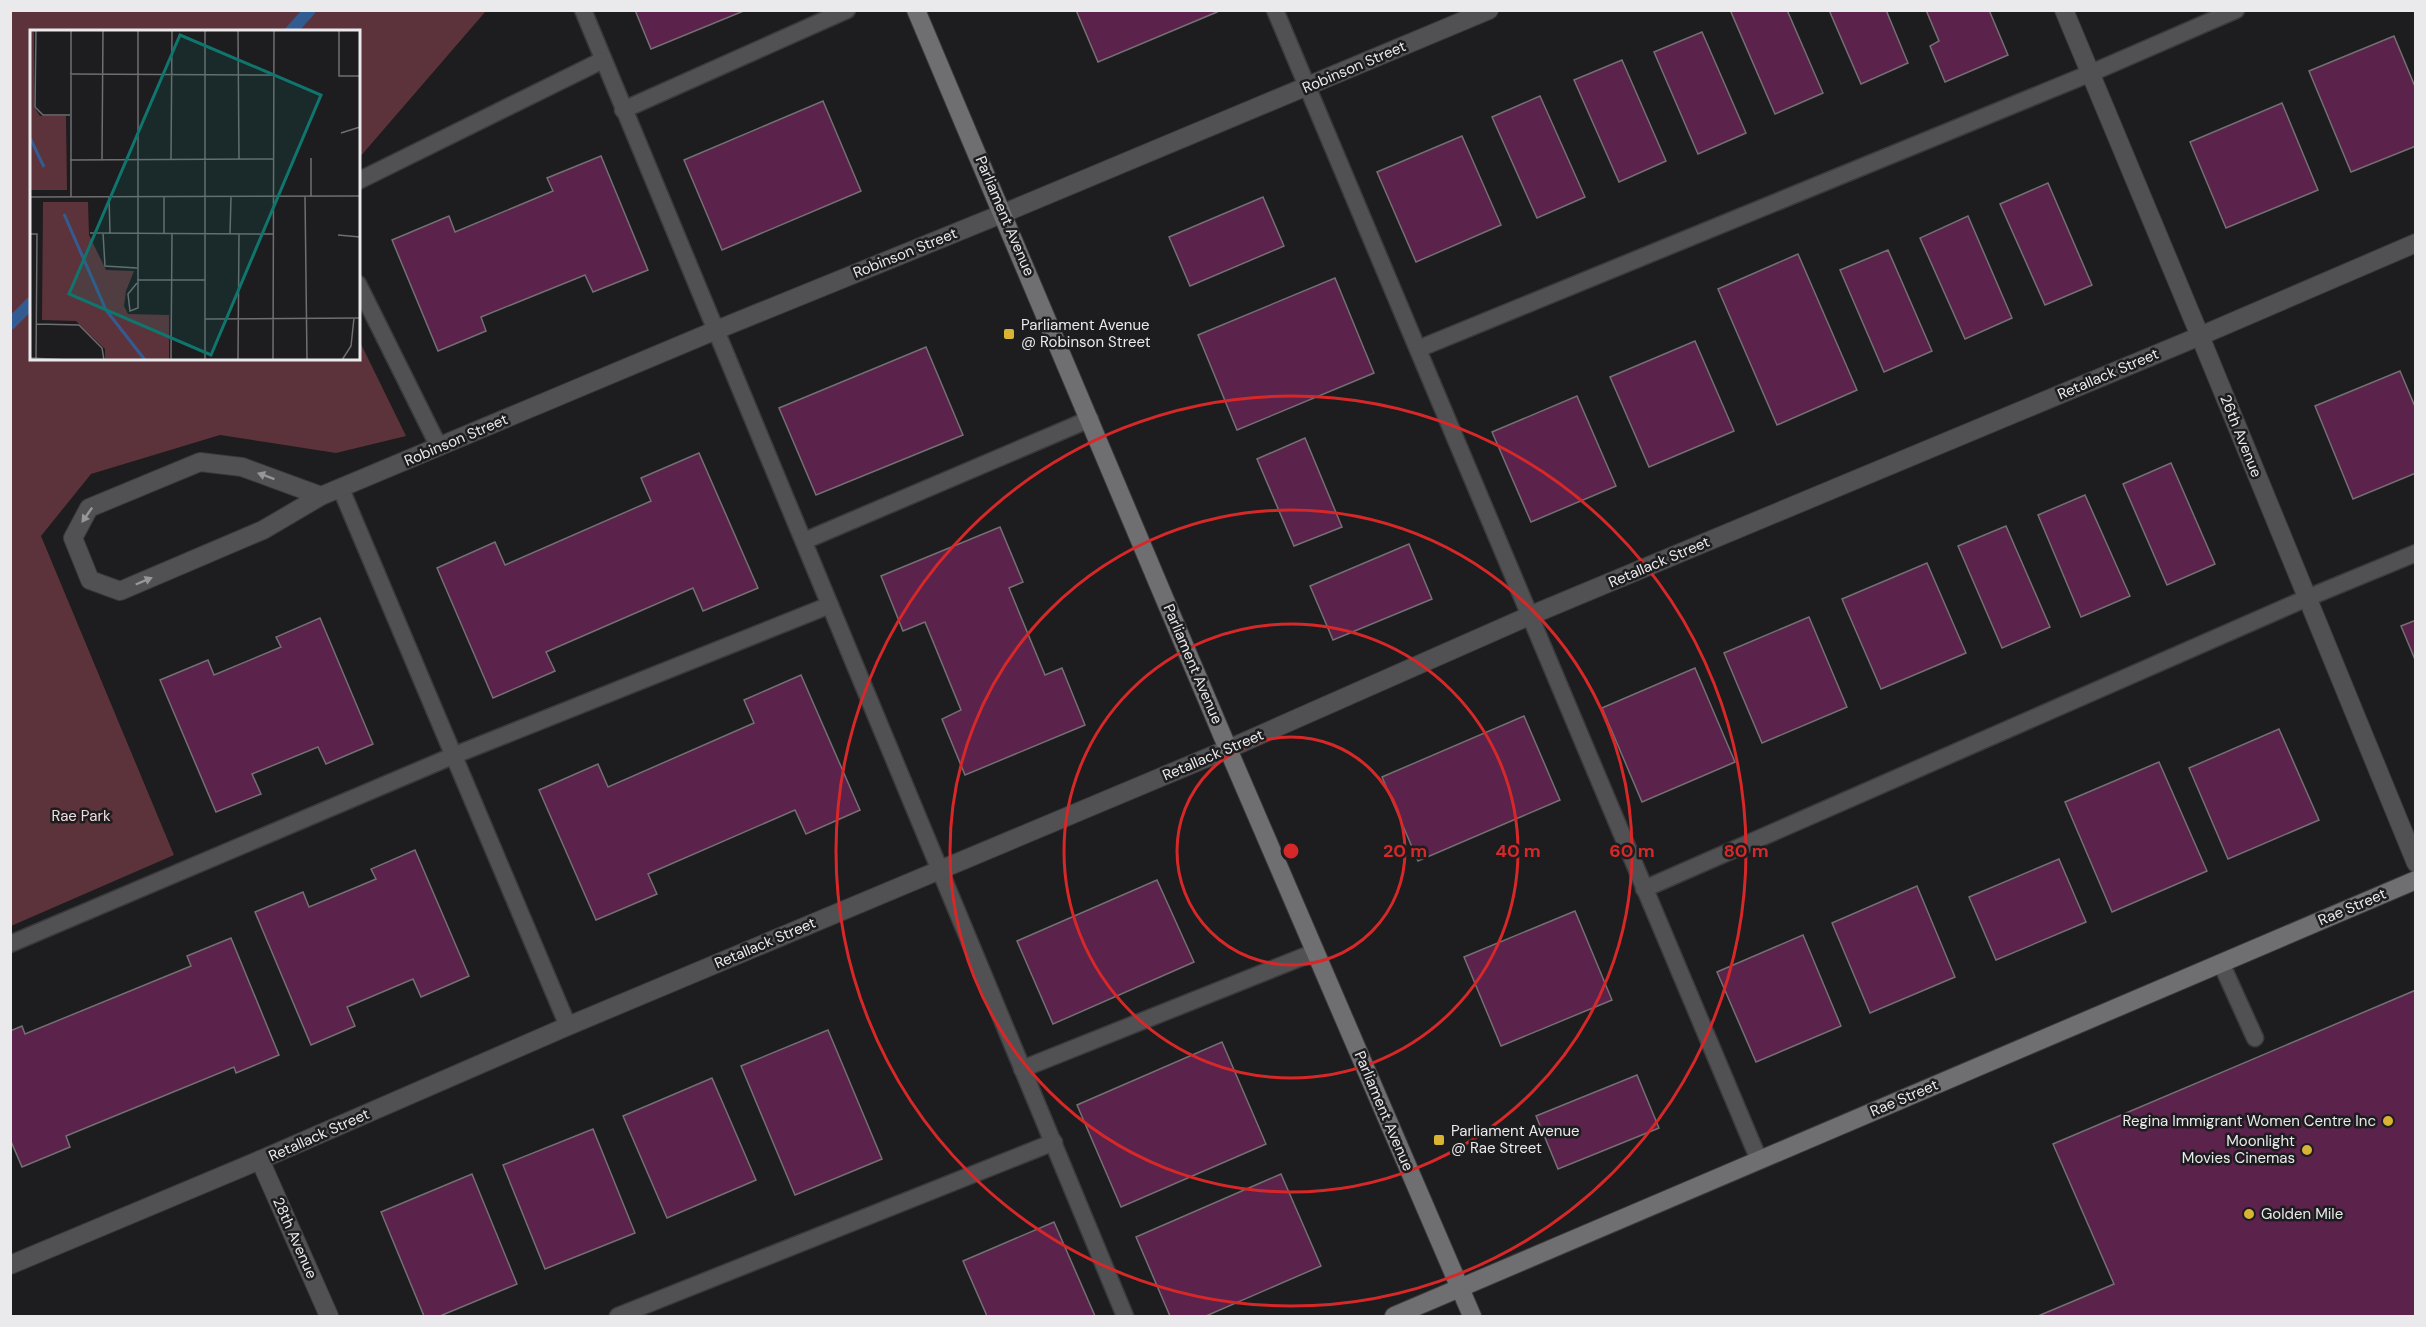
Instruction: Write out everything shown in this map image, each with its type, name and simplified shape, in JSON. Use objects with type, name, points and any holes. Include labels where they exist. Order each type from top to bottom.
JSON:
[{"type":"main road","name":"Parliament Avenue","points":[[916,10],[1004,213],[1228,749],[1472,1317]]},
{"type":"main road","name":"Rae Street","points":[[1394,1317],[2415,880]]},
{"type":"street","name":"Robinson Street","points":[[321,496],[242,466],[200,462],[89,508],[73,538],[90,580],[120,591],[263,530],[321,496],[714,330],[1004,213],[1489,10]]},
{"type":"street","name":"26th Avenue","points":[[2064,10],[2415,863]]},
{"type":"street","name":"Retallack Street","points":[[10,1265],[260,1160],[568,1026],[1228,749],[1529,616],[2200,336],[2415,243]]},
{"type":"street","name":"28th Avenue","points":[[260,1160],[329,1317]]},
{"type":"lane","points":[[582,10],[1125,1317]]},
{"type":"lane","points":[[623,110],[848,10]]},
{"type":"lane","points":[[1275,10],[1759,1160]]},
{"type":"lane","points":[[1418,348],[2091,73],[2236,10]]},
{"type":"lane","points":[[360,180],[603,60]]},
{"type":"lane","points":[[360,288],[439,447]]},
{"type":"lane","points":[[804,541],[1090,419]]},
{"type":"lane","points":[[341,489],[568,1026]]},
{"type":"lane","points":[[1644,889],[2307,598],[2415,553]]},
{"type":"lane","points":[[10,944],[455,755],[830,605]]},
{"type":"lane","points":[[1022,1069],[1315,952]]},
{"type":"lane","points":[[2222,963],[2255,1038]]},
{"type":"lane","points":[[618,1317],[1054,1142]]},
{"type":"green space","name":"Rae Park","points":[[11,10],[486,11],[360,157],[360,30],[30,30],[30,360],[360,360],[360,342],[406,436],[336,453],[220,435],[91,474],[41,536],[174,855],[11,926]]},
{"type":"building","points":[[635,10],[746,10],[651,49]]},
{"type":"building","points":[[1076,10],[1216,10],[1217,12],[1098,62]]},
{"type":"building","points":[[1735,10],[1787,10],[1823,93],[1775,114],[1731,12]]},
{"type":"building","points":[[1829,10],[1886,10],[1908,63],[1861,84]]},
{"type":"building","points":[[1926,10],[1989,10],[2008,55],[1945,82],[1930,46],[1939,41]]},
{"type":"building","points":[[1702,32],[1746,133],[1698,154],[1654,52]]},
{"type":"building","points":[[2394,36],[2416,89],[2416,146],[2351,172],[2309,71]]},
{"type":"building","points":[[1622,60],[1666,161],[1619,182],[1574,80]]},
{"type":"building","points":[[1540,96],[1585,197],[1537,218],[1492,117]]},
{"type":"building","points":[[823,101],[861,191],[722,250],[684,160]]},
{"type":"building","points":[[2282,103],[2318,190],[2226,228],[2190,142]]},
{"type":"building","points":[[1462,136],[1501,225],[1416,262],[1377,172]]},
{"type":"building","points":[[601,156],[648,270],[593,292],[585,275],[481,317],[486,331],[438,351],[392,240],[449,216],[455,232],[553,191],[547,178]]},
{"type":"building","points":[[2048,183],[2092,285],[2045,305],[2000,204]]},
{"type":"building","points":[[1263,197],[1284,246],[1190,286],[1169,237]]},
{"type":"building","points":[[1968,216],[2012,318],[1965,339],[1920,238]]},
{"type":"building","points":[[1888,250],[1932,351],[1884,372],[1840,270]]},
{"type":"building","points":[[1798,254],[1857,390],[1777,425],[1718,289]]},
{"type":"building","points":[[1335,278],[1374,373],[1237,430],[1198,335]]},
{"type":"building","points":[[1695,341],[1734,431],[1649,467],[1610,377]]},
{"type":"building","points":[[926,347],[963,435],[816,495],[779,408]]},
{"type":"building","points":[[2400,371],[2416,409],[2416,473],[2353,499],[2315,406]]},
{"type":"building","points":[[1577,396],[1616,486],[1531,522],[1492,432]]},
{"type":"building","points":[[1305,438],[1342,527],[1294,546],[1257,459]]},
{"type":"building","points":[[699,453],[758,588],[703,611],[693,588],[546,652],[555,671],[493,698],[437,568],[495,542],[505,565],[651,501],[641,478]]},
{"type":"building","points":[[2171,463],[2215,564],[2167,585],[2123,484]]},
{"type":"building","points":[[2085,495],[2130,596],[2081,617],[2038,515]]},
{"type":"building","points":[[2006,526],[2050,627],[2002,648],[1958,546]]},
{"type":"building","points":[[1000,527],[1023,582],[1009,588],[1045,675],[1062,668],[1085,725],[965,775],[942,719],[961,710],[925,622],[903,631],[881,576]]},
{"type":"building","points":[[1409,544],[1432,599],[1333,640],[1310,586]]},
{"type":"building","points":[[1927,563],[1966,653],[1881,689],[1842,599]]},
{"type":"building","points":[[1809,617],[1847,707],[1762,743],[1724,653]]},
{"type":"building","points":[[320,618],[373,744],[326,764],[318,747],[252,774],[261,794],[216,812],[160,680],[208,660],[214,675],[281,647],[276,637]]},
{"type":"building","points":[[2416,620],[2416,662],[2401,626]]},
{"type":"building","points":[[1695,668],[1735,762],[1642,802],[1602,708]]},
{"type":"building","points":[[801,675],[860,810],[806,834],[795,810],[648,874],[657,894],[596,920],[539,790],[598,764],[608,787],[754,723],[744,700]]},
{"type":"building","points":[[1524,716],[1560,800],[1418,861],[1382,777]]},
{"type":"building","points":[[2279,729],[2319,820],[2228,859],[2189,768]]},
{"type":"building","points":[[2159,762],[2207,871],[2112,912],[2065,802]]},
{"type":"building","points":[[415,850],[469,976],[421,997],[413,979],[347,1007],[355,1026],[311,1045],[255,912],[303,892],[309,907],[376,879],[371,869]]},
{"type":"building","points":[[2059,859],[2086,922],[1996,960],[1969,897]]},
{"type":"building","points":[[1157,880],[1194,962],[1053,1024],[1017,941]]},
{"type":"building","points":[[1917,886],[1955,977],[1870,1013],[1832,923]]},
{"type":"building","points":[[1575,911],[1612,1000],[1501,1046],[1464,957]]},
{"type":"building","points":[[1803,935],[1841,1026],[1756,1062],[1717,972]]},
{"type":"building","points":[[231,938],[279,1055],[236,1073],[234,1067],[66,1136],[70,1147],[22,1167],[10,1139],[10,1031],[22,1026],[25,1034],[191,966],[187,956]]},
{"type":"building","name":"Golden Mile","points":[[2416,990],[2416,1316],[2038,1316],[2114,1284],[2053,1144]]},
{"type":"building","points":[[828,1030],[882,1159],[795,1195],[741,1066]]},
{"type":"building","points":[[1222,1042],[1266,1144],[1121,1207],[1077,1105]]},
{"type":"building","points":[[1637,1075],[1659,1128],[1558,1169],[1536,1116]]},
{"type":"building","points":[[712,1078],[756,1180],[667,1218],[623,1116]]},
{"type":"building","points":[[593,1129],[635,1233],[545,1269],[503,1165]]},
{"type":"building","points":[[472,1174],[517,1284],[440,1316],[424,1316],[381,1212]]},
{"type":"building","points":[[1281,1174],[1321,1266],[1206,1316],[1170,1316],[1136,1237]]},
{"type":"building","points":[[1054,1222],[1095,1316],[987,1316],[963,1261]]},
{"type":"waterway","points":[[292,30],[310,10]]},
{"type":"waterway","points":[[10,324],[30,304]]},
{"type":"place","name":"Parliament Avenue @ Robinson Street","points":[[1009,334]]},
{"type":"place","name":"Regina Immigrant Women Centre Inc","points":[[2388,1121]]},
{"type":"place","name":"Parliament Avenue @ Rae Street","points":[[1439,1140]]},
{"type":"place","name":"Moonlight Movies Cinemas","points":[[2307,1150]]},
{"type":"place","name":"Golden Mile","points":[[2249,1214]]}]
